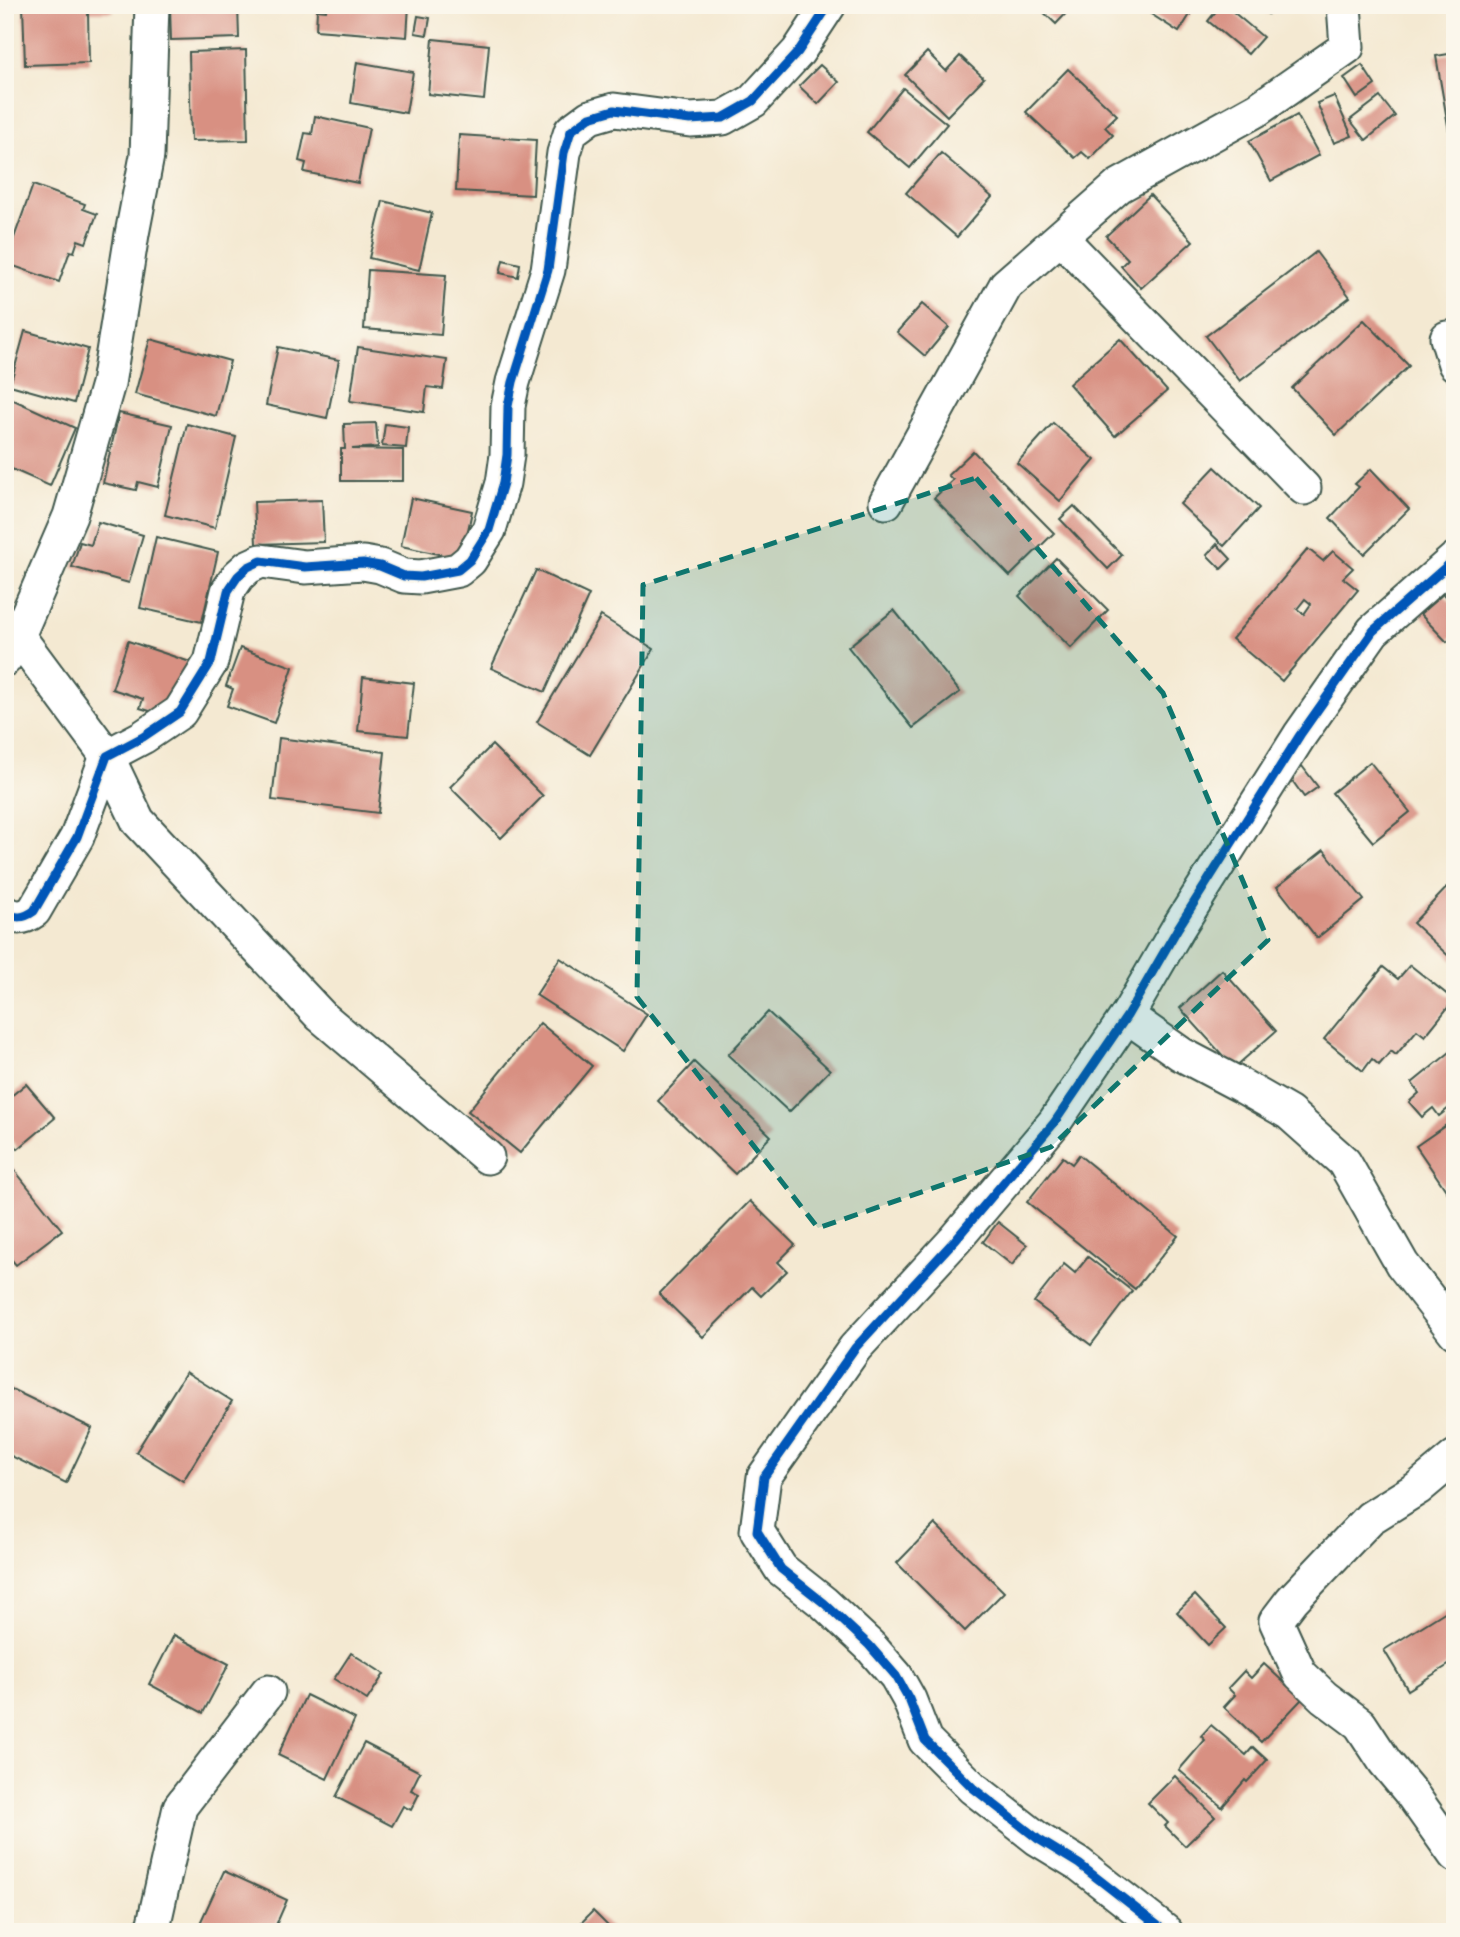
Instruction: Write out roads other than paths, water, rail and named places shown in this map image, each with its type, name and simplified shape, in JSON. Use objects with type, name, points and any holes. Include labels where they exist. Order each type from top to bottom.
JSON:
[{"type":"street","points":[[152,5],[147,156],[108,384],[70,516],[10,639],[107,755],[138,821],[321,1016],[487,1157]]},
{"type":"street","points":[[5,913],[15,918],[34,911],[77,837],[107,755],[143,737],[180,712],[211,662],[228,591],[248,567],[261,561],[305,567],[363,563],[380,566],[404,576],[421,577],[458,570],[470,560],[489,530],[503,483],[508,456],[508,406],[548,270],[564,153],[571,131],[590,117],[614,110],[690,120],[723,118],[753,101],[798,52],[829,5]]},
{"type":"street","points":[[886,502],[1006,285],[1119,186],[1258,108],[1347,47],[1344,5]]},
{"type":"street","points":[[1061,237],[1304,488]]},
{"type":"street","points":[[1166,1932],[1079,1864],[1038,1839],[973,1788],[925,1741],[909,1699],[896,1676],[869,1645],[824,1603],[781,1569],[757,1531],[764,1477],[855,1348],[955,1240],[1054,1123],[1127,1016],[1178,928],[1300,735],[1373,631],[1455,559]]},
{"type":"street","points":[[1127,1016],[1181,1054],[1289,1113],[1344,1162],[1402,1264],[1455,1332]]},
{"type":"street","points":[[1455,1457],[1418,1488],[1370,1518],[1292,1600],[1276,1621],[1300,1674],[1324,1697],[1360,1724],[1455,1856]]},
{"type":"street","points":[[152,1932],[180,1807],[268,1692]]}]
